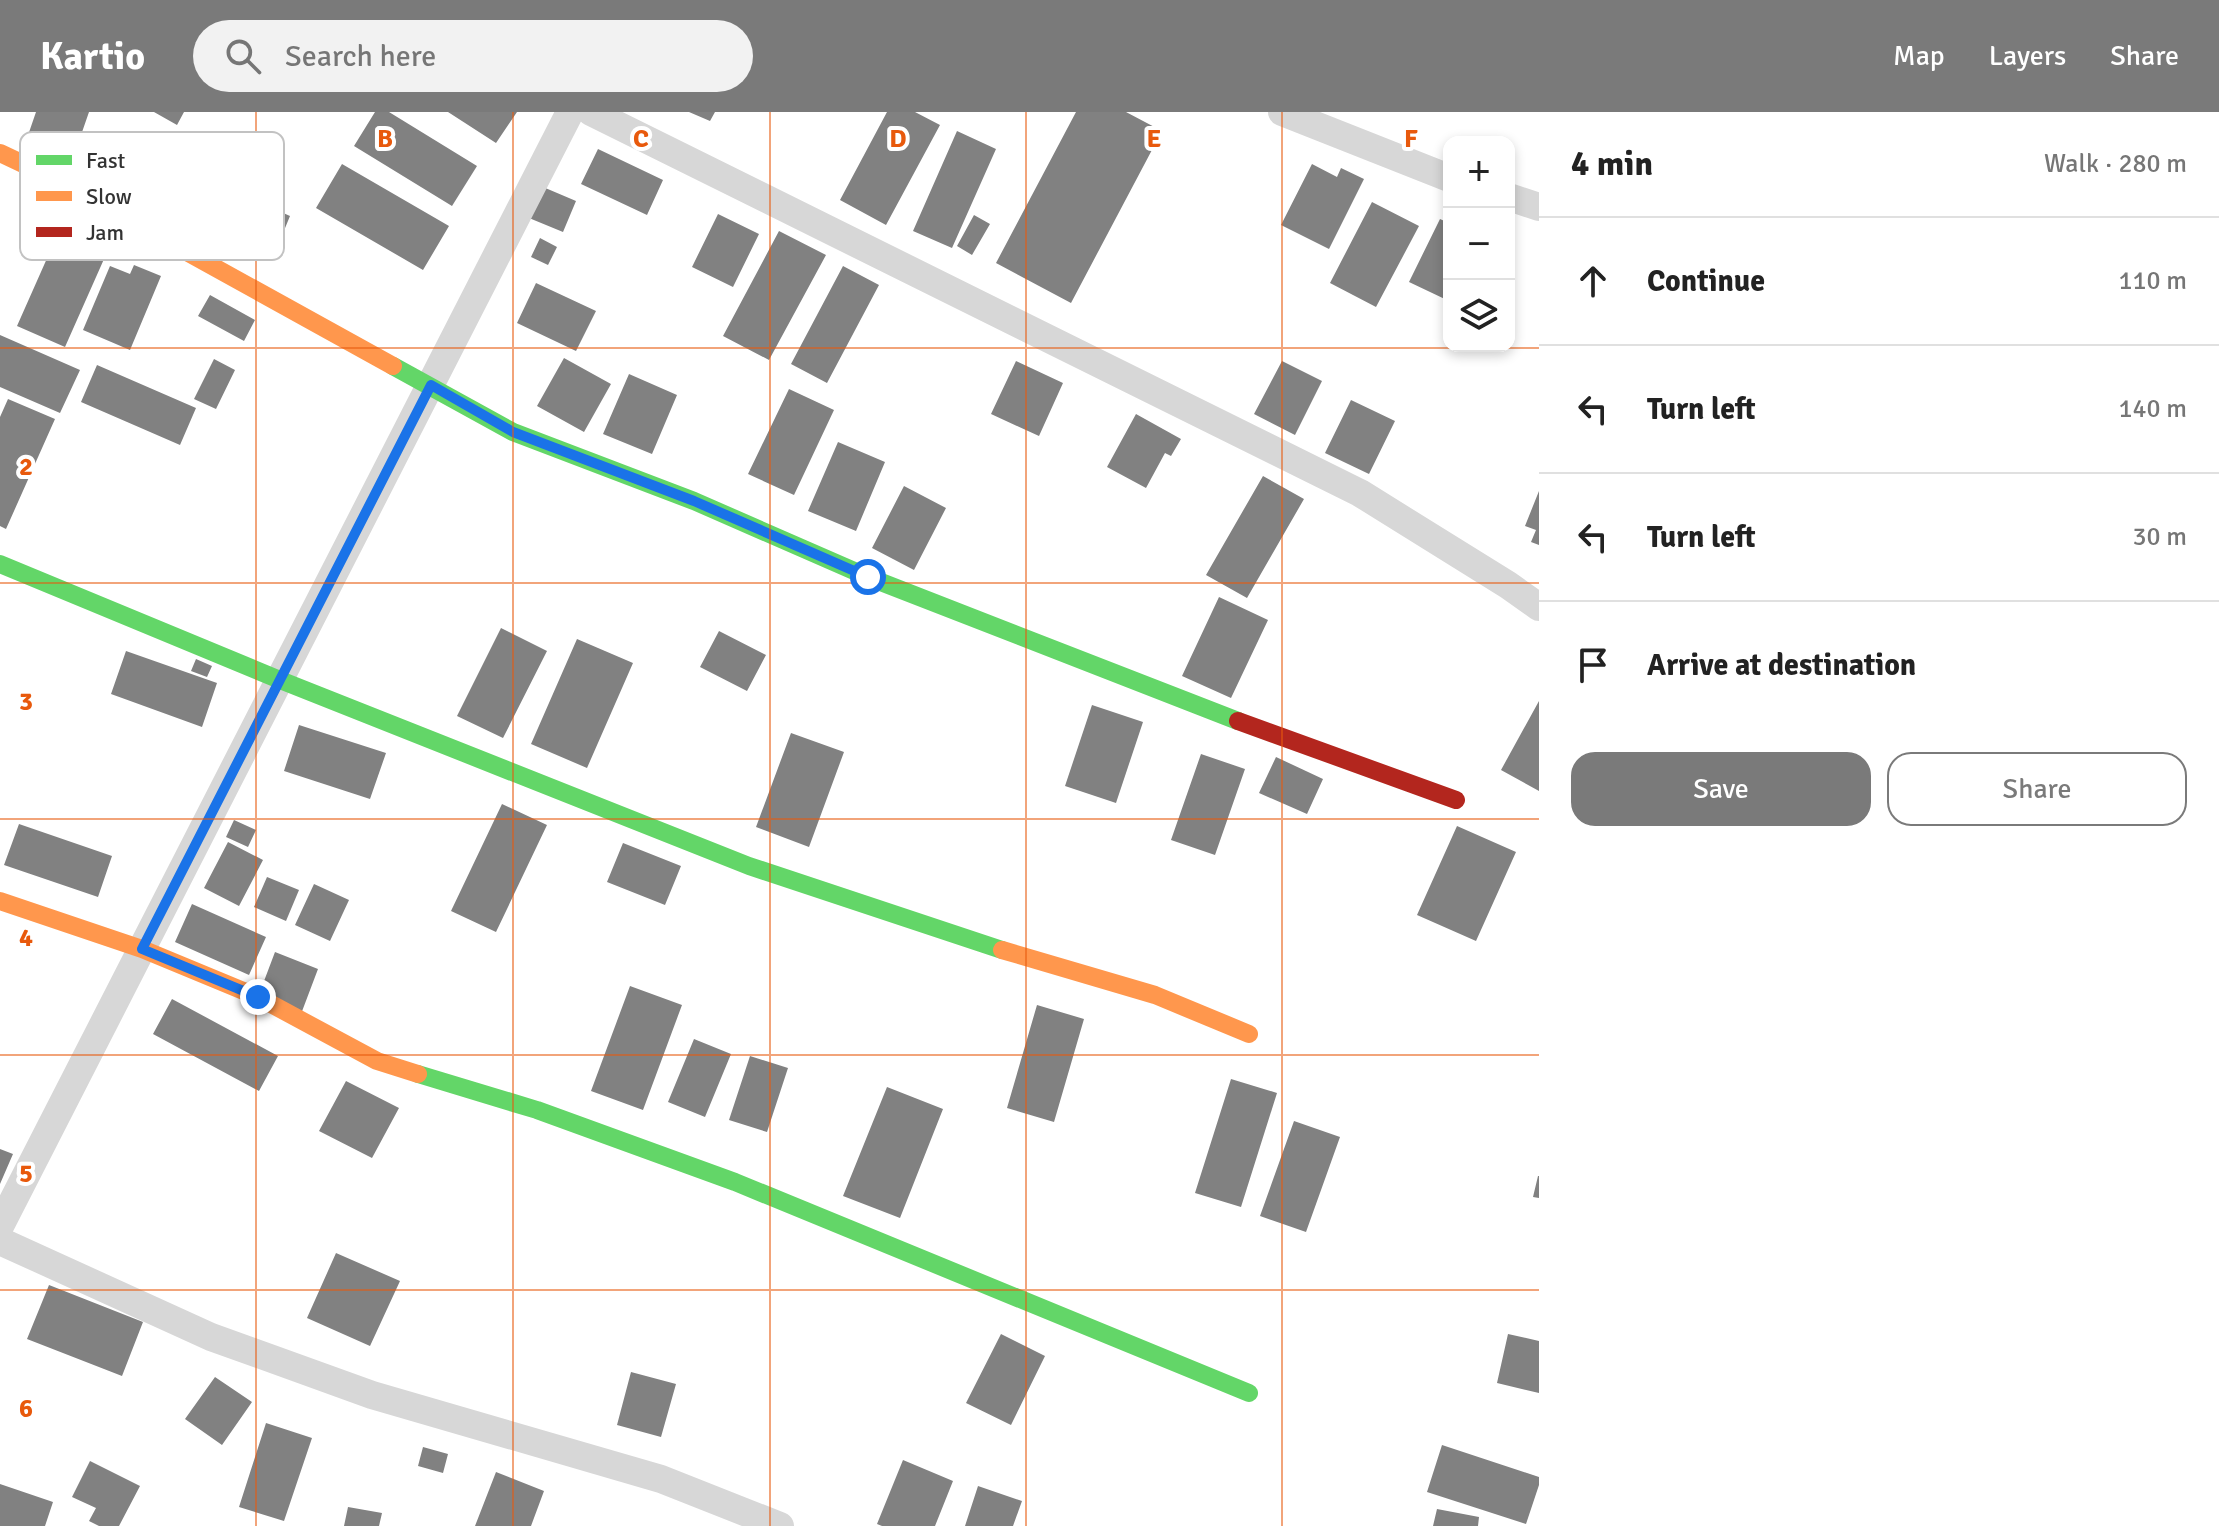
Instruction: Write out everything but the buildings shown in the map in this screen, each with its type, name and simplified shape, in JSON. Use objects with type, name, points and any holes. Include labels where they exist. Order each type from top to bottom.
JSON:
[{"type":"street","points":[[0,1226],[570,112]]},
{"type":"street","points":[[591,112],[1360,493],[1539,607]]},
{"type":"street","points":[[1282,112],[1443,176]]},
{"type":"street","points":[[0,153],[20,162]]},
{"type":"street","points":[[1515,199],[1539,207]]},
{"type":"street","points":[[203,260],[513,432],[694,501],[868,577],[1214,712],[1456,800]]},
{"type":"street","points":[[0,564],[280,680],[749,866],[1020,956],[1155,995],[1249,1034]]},
{"type":"street","points":[[0,901],[142,949],[258,997],[377,1061],[537,1110],[735,1182],[1249,1393]]},
{"type":"street","points":[[0,1241],[211,1337],[372,1395],[661,1479],[780,1526]]},
{"type":"traffic: fast","points":[[393,366],[513,432],[694,501],[868,577],[1238,721]]},
{"type":"traffic: fast","points":[[0,564],[280,680],[749,866],[1002,950]]},
{"type":"traffic: fast","points":[[418,1074],[537,1110],[735,1182],[1249,1393]]},
{"type":"traffic: slow","points":[[0,153],[20,162]]},
{"type":"traffic: slow","points":[[201,260],[393,366]]},
{"type":"traffic: slow","points":[[0,901],[142,949],[258,997],[377,1061],[418,1074]]},
{"type":"traffic: slow","points":[[1002,950],[1155,995],[1249,1034]]},
{"type":"traffic: jam","points":[[1238,721],[1456,800]]},
{"type":"route","points":[[258,997],[142,949],[431,385],[513,432],[694,501],[868,577]]}]
